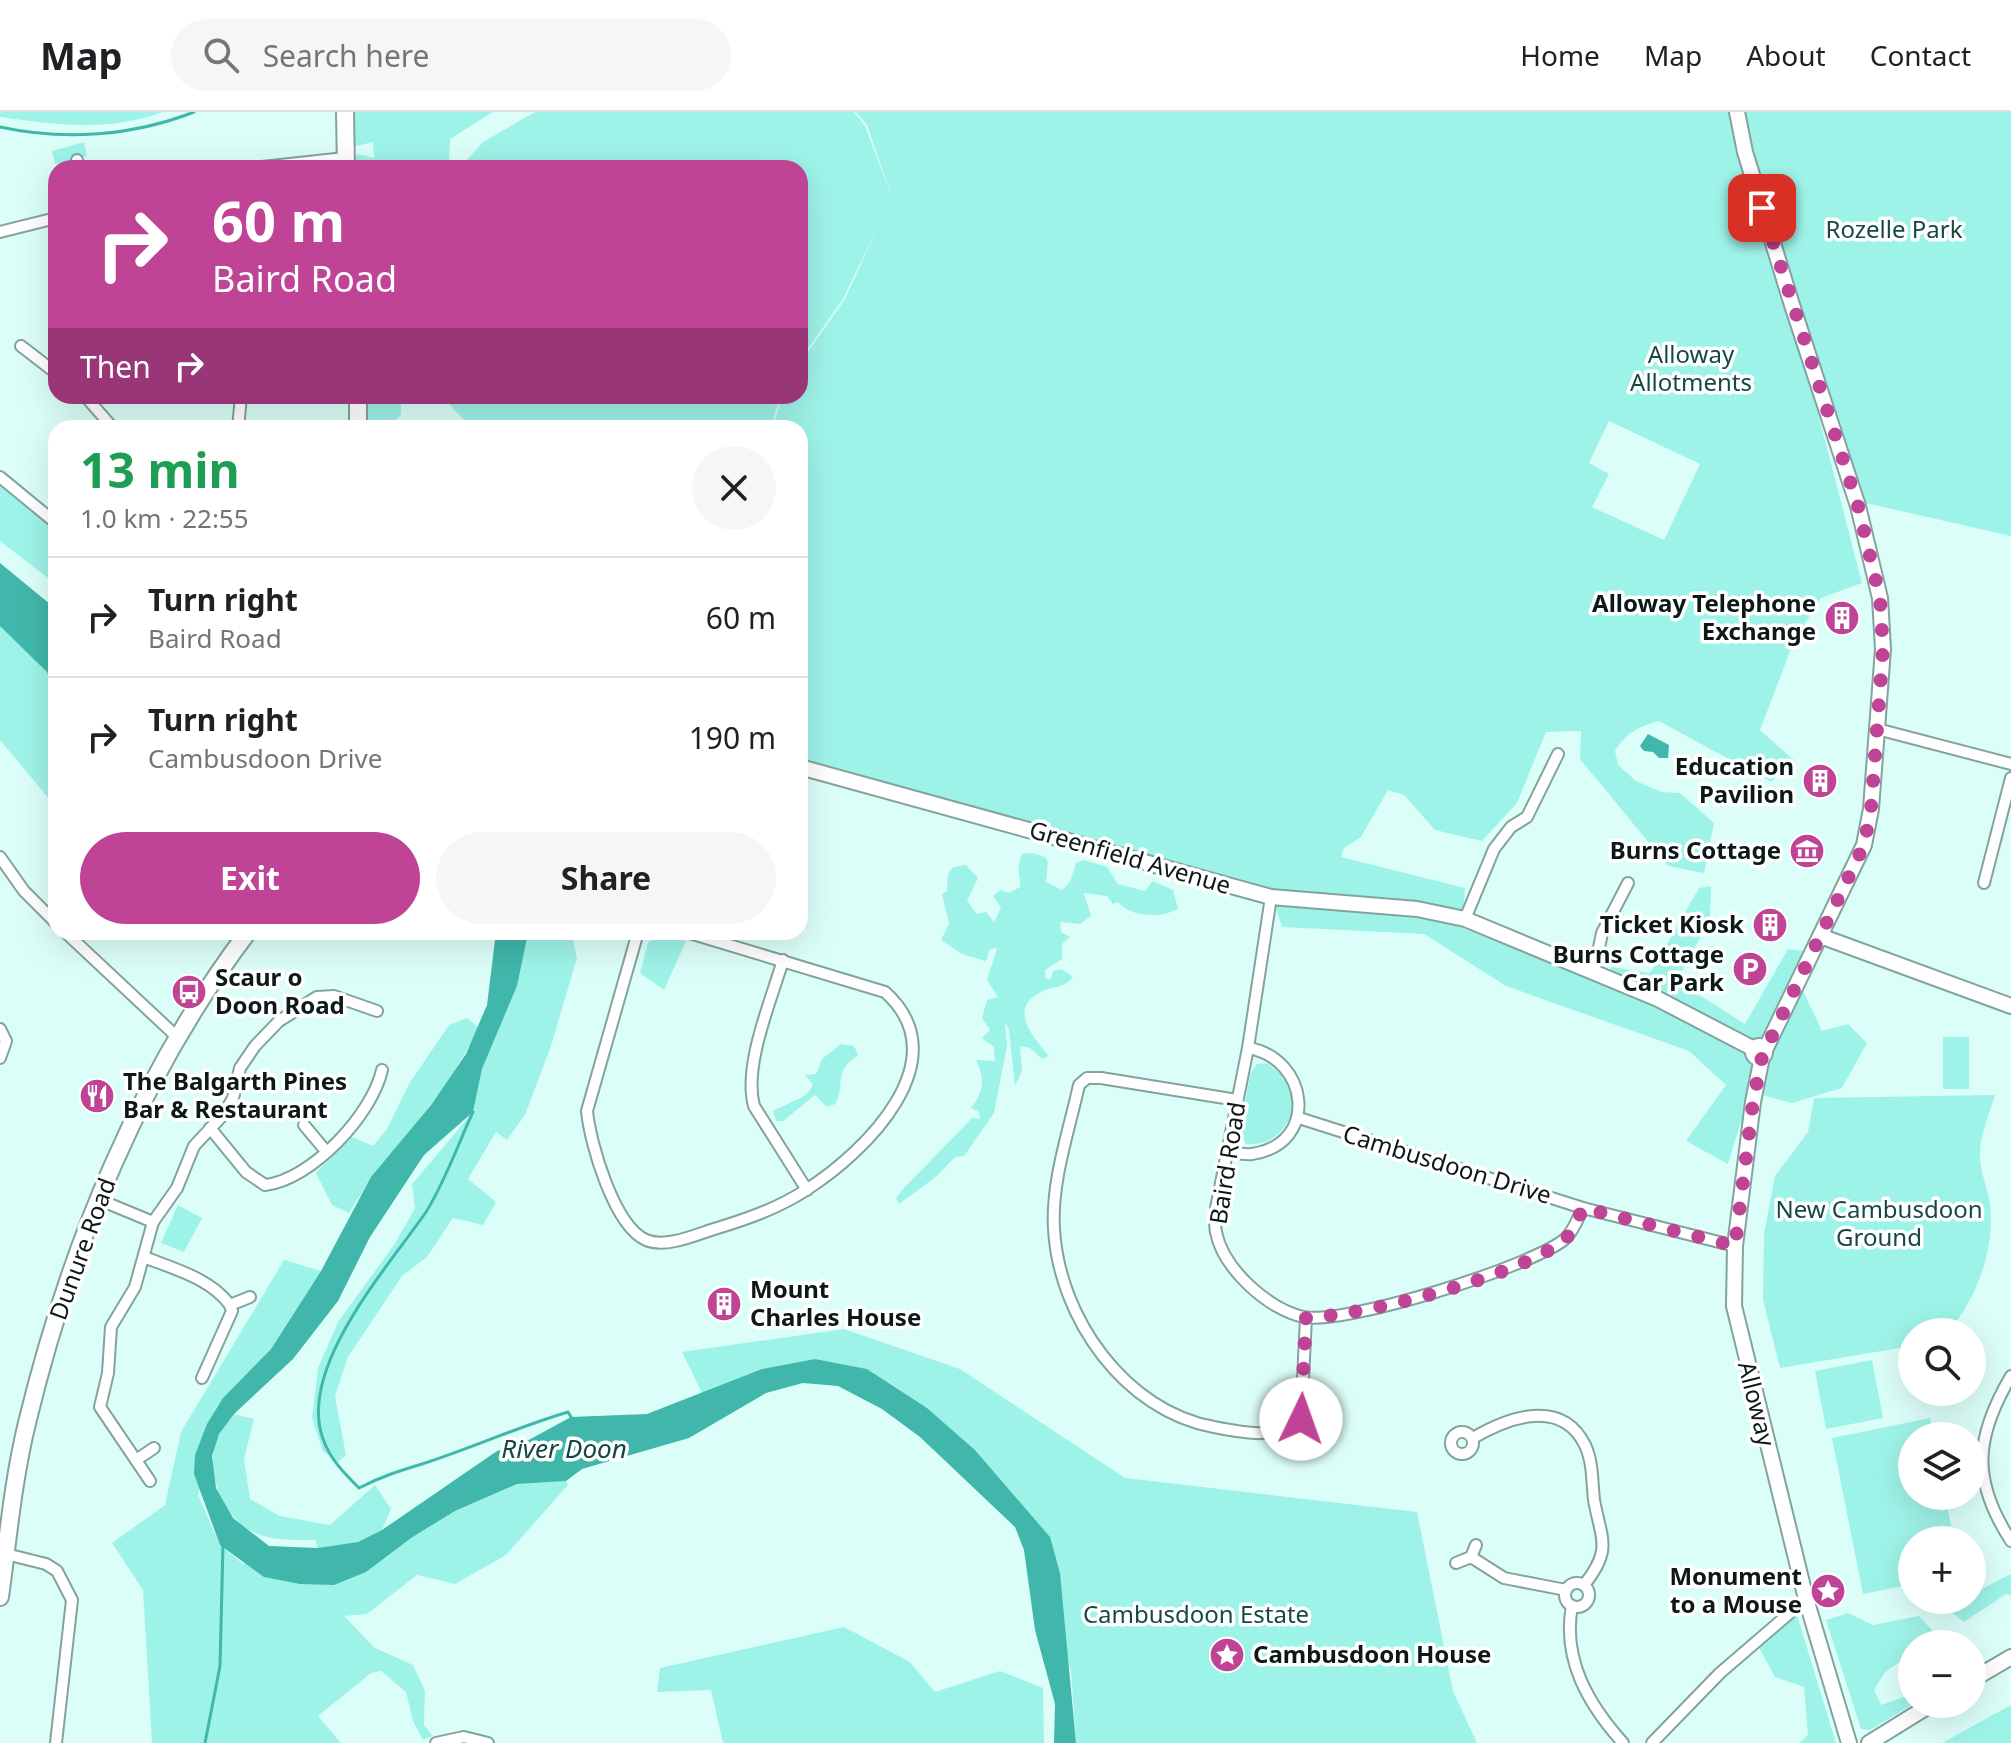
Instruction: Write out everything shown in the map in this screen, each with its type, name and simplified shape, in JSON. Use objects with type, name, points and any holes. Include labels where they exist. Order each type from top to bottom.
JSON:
[{"type":"main road","points":[[345,112],[346,160]]},
{"type":"main road","name":"Alloway","points":[[1737,112],[1745,152],[1858,506],[1882,615],[1871,809],[1864,845],[1823,937],[1760,1052],[1732,1279],[1738,1333],[1806,1599],[1849,1743]]},
{"type":"main road","name":"Greenfield Avenue","points":[[808,769],[1271,897],[1417,909],[1465,919],[1658,999],[1760,1052]]},
{"type":"main road","points":[[1823,937],[2011,1006]]},
{"type":"main road","name":"Dunure Road","points":[[0,1597],[26,1425],[50,1338],[100,1200],[175,1035],[242,940]]},
{"type":"main road","points":[[1986,1672],[2011,1657]]},
{"type":"main road","points":[[1869,1743],[1909,1718]]},
{"type":"street","points":[[0,232],[48,220]]},
{"type":"street","points":[[21,346],[48,367]]},
{"type":"street","points":[[94,404],[107,420]]},
{"type":"street","points":[[0,477],[48,516]]},
{"type":"street","points":[[1877,729],[2011,764]]},
{"type":"street","points":[[1465,919],[1494,849],[1511,827],[1527,817],[1558,754]]},
{"type":"street","points":[[1984,883],[2011,778]]},
{"type":"street","points":[[0,857],[24,891],[48,915]]},
{"type":"street","points":[[1594,972],[1602,933],[1628,883]]},
{"type":"street","name":"Baird Road","points":[[1271,897],[1248,1048],[1216,1208],[1216,1233],[1230,1262],[1254,1292],[1277,1309],[1306,1318],[1339,1316],[1493,1275],[1537,1257],[1567,1238],[1583,1208]]},
{"type":"street","points":[[74,940],[175,1035]]},
{"type":"street","points":[[636,940],[587,1111],[590,1135],[621,1217],[647,1240],[664,1242],[773,1209],[807,1190],[851,1156],[886,1118],[904,1088],[913,1057],[913,1032],[898,1004],[885,992],[714,940]]},
{"type":"street","points":[[783,960],[754,1063],[751,1095],[754,1106],[807,1190]]},
{"type":"street","points":[[150,1481],[100,1407],[99,1399],[108,1373],[111,1327],[135,1287],[153,1222],[177,1188],[194,1146],[233,1098],[240,1068],[255,1046],[299,1005],[334,996],[377,1011]]},
{"type":"street","points":[[0,1029],[6,1041],[0,1058]]},
{"type":"street","points":[[1227,1153],[1250,1154],[1267,1149],[1282,1141],[1299,1118],[1297,1090],[1289,1073],[1274,1056],[1248,1048]]},
{"type":"street","points":[[210,1128],[246,1172],[265,1185],[293,1179],[367,1110],[382,1070]]},
{"type":"street","points":[[1237,1100],[1101,1078],[1087,1078],[1079,1085],[1055,1198],[1054,1231],[1067,1291],[1099,1352],[1119,1376],[1159,1406],[1191,1423],[1229,1430],[1275,1433],[1290,1429],[1301,1419],[1306,1318]]},
{"type":"street","name":"Cambusdoon Drive","points":[[1299,1118],[1583,1208],[1735,1246]]},
{"type":"street","points":[[304,1125],[325,1150]]},
{"type":"street","points":[[100,1200],[153,1222]]},
{"type":"street","points":[[144,1257],[195,1277],[223,1295],[230,1305],[232,1311],[202,1378]]},
{"type":"street","points":[[230,1305],[250,1297]]},
{"type":"street","points":[[2011,1376],[1984,1430],[1983,1466],[1993,1513],[2011,1541]]},
{"type":"street","points":[[1473,1438],[1509,1419],[1526,1415],[1558,1419],[1574,1429],[1590,1462],[1605,1546],[1601,1560],[1584,1585]]},
{"type":"street","points":[[136,1460],[154,1448]]},
{"type":"street","points":[[1456,1563],[1471,1557],[1476,1545]]},
{"type":"street","points":[[6,1554],[46,1564],[57,1571],[72,1600],[56,1743]]},
{"type":"street","points":[[1471,1557],[1504,1578],[1566,1590]]},
{"type":"street","points":[[1574,1583],[1584,1585],[1589,1591],[1588,1601],[1582,1606],[1572,1606],[1566,1601],[1566,1590],[1574,1583]]},
{"type":"street","points":[[1652,1743],[1720,1673],[1806,1599]]},
{"type":"street","points":[[1572,1606],[1567,1634],[1583,1688],[1598,1716],[1623,1743]]},
{"type":"street","points":[[436,1743],[464,1737],[488,1743]]},
{"type":"green space","points":[[0,112],[163,112],[123,122],[83,125],[0,117]]},
{"type":"green space","points":[[352,112],[493,112],[450,139],[449,160],[352,160],[358,154],[374,158],[373,142],[352,147]]},
{"type":"green space","name":"Alloway Allotments","points":[[535,112],[854,112],[865,126],[893,200],[867,125],[856,112],[1734,112],[1790,305],[1862,583],[1821,598],[1794,641],[1760,730],[1795,761],[1771,782],[1659,721],[1634,731],[1619,745],[1615,751],[1618,765],[1636,781],[1662,792],[1680,793],[1714,823],[1704,873],[1668,866],[1580,759],[1581,731],[1546,732],[1517,803],[1482,841],[1435,830],[1404,795],[1388,790],[1361,837],[1344,848],[1341,857],[1465,888],[1462,928],[1600,980],[1612,967],[1650,973],[1699,888],[1711,886],[1710,919],[1677,981],[1745,1024],[1788,949],[1804,951],[1799,982],[1822,1031],[1848,1024],[1867,1043],[1842,1088],[1792,1103],[1750,1092],[1728,1164],[1686,1141],[1726,1085],[1689,1051],[1506,986],[1424,934],[1282,927],[1272,896],[808,768],[808,420],[775,420],[780,404],[808,404],[808,352],[845,299],[878,226],[843,299],[808,349],[808,160],[467,160],[483,142]],"holes":[[[1609,421],[1700,464],[1664,540],[1592,507],[1609,474],[1589,463]]]},
{"type":"green space","name":"Rozelle Park","points":[[1740,112],[2011,112],[2011,536],[1861,502],[1795,304]]},
{"type":"green space","points":[[84,142],[87,156],[54,160],[52,151]]},
{"type":"green space","points":[[358,404],[401,404],[401,415],[395,420],[359,420]]},
{"type":"green space","points":[[449,404],[778,404],[773,420],[464,420]]},
{"type":"green space","points":[[0,484],[48,517],[48,578],[0,541]]},
{"type":"green space","points":[[0,615],[48,649],[48,797],[0,740]]},
{"type":"green space","points":[[1022,854],[1045,857],[1048,862],[1046,882],[1062,890],[1070,882],[1076,863],[1084,860],[1107,867],[1118,884],[1145,891],[1153,881],[1173,890],[1178,909],[1155,915],[1138,914],[1118,902],[1113,904],[1107,896],[1084,893],[1091,916],[1080,924],[1060,922],[1061,932],[1070,937],[1062,944],[1062,959],[1045,970],[1046,979],[1051,979],[1053,971],[1062,969],[1073,977],[1066,984],[1039,993],[1025,1007],[1031,1033],[1049,1056],[1042,1059],[1030,1048],[1020,1046],[1022,1071],[1015,1086],[1009,1030],[1005,1023],[1007,1046],[994,1113],[964,1156],[955,1157],[937,1176],[899,1204],[896,1198],[903,1189],[972,1118],[980,1119],[979,1112],[971,1108],[982,1085],[976,1060],[995,1061],[994,1047],[982,1038],[990,1030],[982,1018],[987,1000],[998,997],[987,980],[997,948],[990,949],[986,961],[962,954],[941,940],[949,924],[942,894],[947,891],[948,874],[953,867],[966,865],[978,878],[967,901],[977,914],[986,912],[994,922],[1001,908],[993,896],[1000,890],[1009,893],[1020,887]]},
{"type":"green space","points":[[526,940],[573,940],[577,958],[551,1046],[525,1115],[507,1140],[496,1132],[468,1179],[496,1202],[483,1225],[453,1218],[427,1257],[402,1276],[348,1357],[335,1396],[346,1455],[338,1462],[323,1451],[312,1418],[318,1368],[338,1322],[394,1245],[415,1208],[412,1184],[473,1112],[482,1069],[517,986]]},
{"type":"green space","points":[[651,940],[686,941],[664,990],[640,973]]},
{"type":"green space","points":[[467,1018],[478,1027],[451,1076],[381,1166],[349,1213],[332,1205],[316,1173],[352,1137],[373,1146],[387,1129],[409,1084],[449,1025]]},
{"type":"green space","points":[[1943,1037],[1969,1037],[1969,1089],[1943,1089]]},
{"type":"green space","points":[[841,1044],[854,1046],[858,1055],[842,1074],[835,1104],[827,1107],[815,1095],[783,1121],[776,1121],[773,1111],[806,1095],[813,1085],[805,1075],[816,1074],[822,1059]]},
{"type":"green space","points":[[1267,1063],[1287,1079],[1295,1106],[1277,1135],[1264,1142],[1246,1144],[1239,1131],[1251,1072],[1257,1064]]},
{"type":"green space","name":"New Cambusdoon Ground","points":[[1995,1095],[1980,1149],[1990,1205],[1990,1239],[1982,1273],[1959,1318],[1898,1318],[1898,1348],[1780,1368],[1763,1300],[1764,1234],[1775,1176],[1808,1132],[1814,1098]]},
{"type":"green space","points":[[178,1205],[202,1218],[184,1252],[161,1243]]},
{"type":"green space","points":[[284,1260],[321,1271],[271,1349],[223,1398],[198,1495],[220,1545],[243,1564],[411,1538],[455,1511],[517,1484],[566,1481],[568,1485],[506,1555],[455,1584],[417,1575],[367,1614],[344,1616],[375,1648],[413,1665],[425,1691],[424,1725],[433,1736],[423,1740],[413,1721],[406,1692],[381,1671],[371,1673],[318,1716],[341,1743],[152,1743],[143,1590],[112,1543],[165,1505],[181,1432]]},
{"type":"green space","name":"Cambusdoon Estate","points":[[844,1329],[960,1369],[1125,1478],[1417,1512],[1453,1691],[1477,1743],[1076,1743],[1071,1670],[1005,1488],[975,1450],[927,1408],[867,1369],[815,1359],[762,1369],[703,1395],[682,1352]]},
{"type":"green space","points":[[1872,1360],[1883,1418],[1826,1429],[1815,1371]]},
{"type":"green space","points":[[234,1414],[254,1419],[244,1459],[250,1499],[280,1516],[330,1525],[375,1485],[391,1509],[382,1530],[358,1542],[317,1548],[316,1540],[268,1537],[242,1525],[224,1503],[214,1475],[214,1447],[219,1434]]},
{"type":"green space","points":[[1930,1418],[1931,1422],[1910,1422]]},
{"type":"green space","points":[[1898,1425],[1898,1510],[1948,1510],[1951,1526],[1898,1526],[1898,1587],[1863,1594],[1832,1438]]},
{"type":"green space","points":[[2011,1574],[2011,1595],[2006,1594],[1986,1607],[1986,1587]]},
{"type":"green space","points":[[1848,1613],[1873,1625],[1919,1616],[1932,1630],[1898,1630],[1898,1663],[1885,1672],[1874,1690],[1881,1705],[1898,1699],[1898,1713],[1870,1730],[1861,1729],[1826,1620]]},
{"type":"green space","points":[[1954,1614],[1976,1614],[1964,1622]]},
{"type":"green space","points":[[1797,1615],[1836,1743],[1799,1743],[1808,1735],[1804,1687],[1775,1677],[1757,1644]]},
{"type":"green space","points":[[844,1627],[910,1662],[935,1692],[1000,1671],[1043,1688],[1044,1743],[723,1743],[711,1690],[657,1692],[660,1668]]},
{"type":"green space","points":[[2011,1705],[2011,1743],[1942,1743]]},
{"type":"water","points":[[0,563],[48,602],[48,675],[47,672],[0,626]]},
{"type":"water","points":[[1648,734],[1669,745],[1668,758],[1659,758],[1653,752],[1644,751],[1640,746]]},
{"type":"water","name":"River Doon","points":[[495,940],[527,940],[517,986],[482,1069],[473,1112],[424,1155],[370,1237],[338,1301],[293,1359],[234,1414],[219,1434],[212,1456],[216,1488],[233,1518],[269,1546],[317,1548],[358,1542],[382,1530],[497,1451],[525,1442],[571,1417],[647,1414],[762,1369],[815,1359],[867,1369],[927,1408],[975,1450],[1050,1537],[1060,1573],[1076,1743],[1054,1743],[1055,1704],[1035,1630],[1024,1550],[1015,1527],[920,1437],[882,1409],[838,1386],[803,1383],[766,1393],[689,1438],[582,1469],[566,1481],[517,1484],[455,1511],[411,1538],[366,1572],[334,1585],[300,1584],[264,1577],[220,1545],[194,1474],[195,1455],[207,1424],[223,1398],[271,1349],[321,1271],[371,1177],[431,1105],[466,1054],[487,1005]]},
{"type":"waterway","points":[[0,127],[49,134],[98,134],[147,126],[194,112]]},
{"type":"waterway","points":[[473,1112],[426,1212],[370,1289],[334,1350],[323,1381],[318,1411],[323,1439],[334,1459],[359,1488],[390,1474],[549,1418],[568,1412],[571,1417]]},
{"type":"waterway","points":[[205,1743],[220,1666],[223,1544]]},
{"type":"place","name":"Alloway Telephone Exchange","points":[[1842,618]]},
{"type":"place","name":"Education Pavilion","points":[[1820,781]]},
{"type":"place","name":"Burns Cottage","points":[[1807,851]]},
{"type":"place","name":"Ticket Kiosk","points":[[1770,925]]},
{"type":"place","name":"Burns Cottage Car Park","points":[[1750,969]]},
{"type":"place","name":"Scaur o Doon Road","points":[[189,992]]},
{"type":"place","name":"The Balgarth Pines Bar & Restaurant","points":[[97,1096]]},
{"type":"place","name":"Mount Charles House","points":[[724,1304]]},
{"type":"place","name":"Monument to a Mouse","points":[[1828,1591]]},
{"type":"place","name":"Cambusdoon House","points":[[1227,1655]]},
{"type":"route","points":[[1301,1419],[1306,1318],[1339,1316],[1493,1275],[1537,1257],[1567,1238],[1583,1208],[1735,1246],[1753,1102],[1762,1057],[1859,861],[1864,845],[1871,809],[1883,649],[1880,598],[1858,506],[1762,208]]}]
